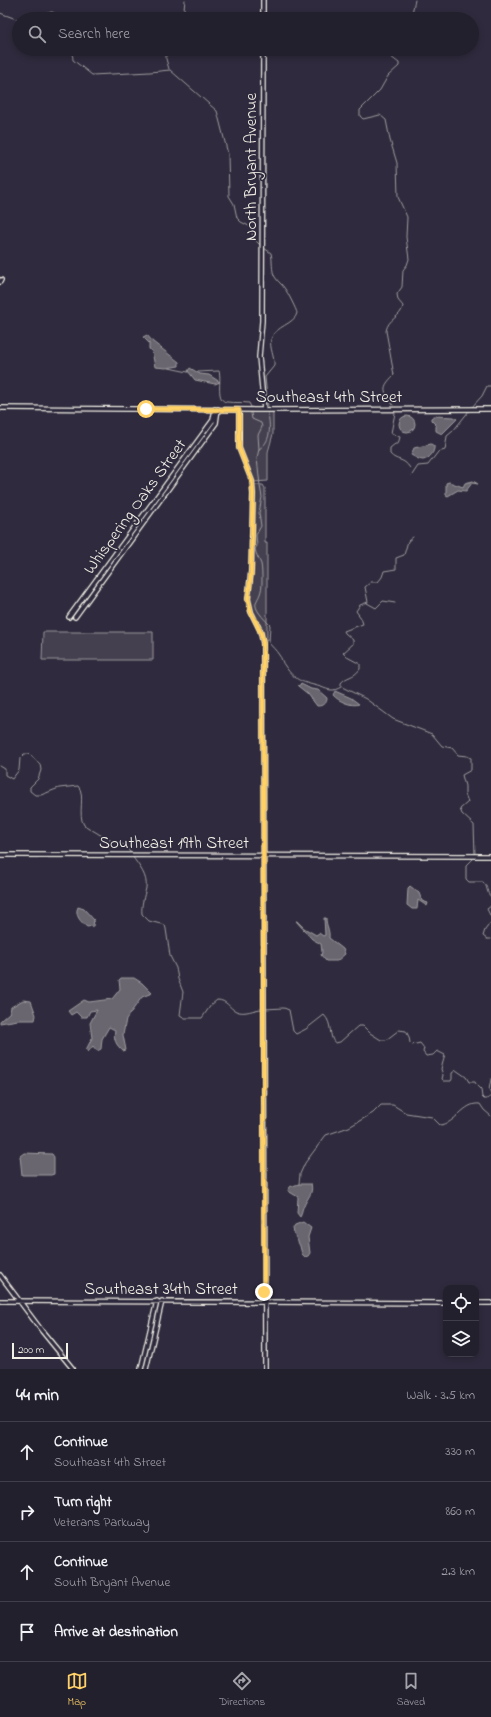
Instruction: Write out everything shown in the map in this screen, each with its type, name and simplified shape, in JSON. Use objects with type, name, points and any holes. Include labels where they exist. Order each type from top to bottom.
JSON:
[{"type":"street","points":[[263,0],[263,12]]},
{"type":"street","name":"North Bryant Avenue","points":[[263,56],[262,334],[259,357],[264,410]]},
{"type":"street","name":"Southeast 4th Street","points":[[0,408],[264,410],[491,408]]},
{"type":"street","name":"Whispering Oaks Street","points":[[75,617],[216,423],[216,409]]},
{"type":"street","name":"Whispering Oaks Street","points":[[69,617],[213,420],[216,409]]},
{"type":"street","points":[[239,410],[239,448],[252,481],[253,494],[251,574],[248,599],[251,612],[261,633],[263,643],[265,1369]]},
{"type":"street","name":"Southeast 19th Street","points":[[0,854],[491,856]]},
{"type":"street","points":[[0,1275],[73,1369]]},
{"type":"street","points":[[12,1301],[14,1294]]},
{"type":"street","name":"Southeast 34th Street","points":[[0,1301],[443,1302]]},
{"type":"street","points":[[141,1369],[160,1301]]},
{"type":"street","points":[[146,1369],[160,1301]]},
{"type":"street","points":[[479,1303],[491,1303]]},
{"type":"shaded area","points":[[147,335],[153,342],[179,362],[179,366],[166,368],[155,367],[152,351],[149,349],[149,343],[143,337]]},
{"type":"shaded area","points":[[190,368],[200,374],[209,375],[220,382],[215,384],[195,380],[188,371]]},
{"type":"shaded area","points":[[273,412],[273,434],[268,452],[268,481],[254,482],[241,450],[240,413]]},
{"type":"shaded area","points":[[404,416],[410,416],[415,421],[413,430],[410,432],[404,432],[399,427],[399,421]]},
{"type":"shaded area","points":[[434,416],[454,417],[457,419],[442,434],[436,431],[436,425],[431,420]]},
{"type":"shaded area","points":[[431,444],[434,446],[434,450],[428,458],[422,460],[411,455],[414,448]]},
{"type":"shaded area","points":[[473,481],[478,484],[472,483],[466,491],[458,490],[448,496],[446,495],[446,483],[449,482],[463,487],[465,483]]},
{"type":"shaded area","points":[[255,485],[263,485],[265,488],[265,543],[267,543],[267,640],[264,640],[253,616],[249,602]]},
{"type":"shaded area","points":[[43,632],[153,632],[153,660],[42,660]]},
{"type":"shaded area","points":[[301,684],[311,689],[318,690],[327,698],[325,703],[317,706],[308,694],[298,686]]},
{"type":"shaded area","points":[[335,691],[351,698],[359,704],[353,705],[342,701],[333,695]]},
{"type":"shaded area","points":[[410,886],[419,893],[422,901],[428,903],[427,906],[418,900],[417,909],[412,909],[407,905],[408,888]]},
{"type":"shaded area","points":[[78,907],[84,909],[94,920],[93,926],[87,927],[80,921],[77,913]]},
{"type":"shaded area","points":[[324,918],[326,918],[329,938],[343,949],[345,954],[337,961],[326,961],[321,955],[321,944],[312,939],[296,921],[316,935],[319,933],[323,936],[325,935]]},
{"type":"shaded area","points":[[121,978],[134,978],[142,983],[152,993],[142,997],[126,1019],[123,1035],[126,1050],[123,1051],[116,1042],[114,1033],[115,1030],[109,1027],[102,1039],[101,1049],[97,1051],[93,1046],[88,1052],[86,1050],[92,1038],[90,1023],[97,1010],[90,1011],[87,1017],[81,1017],[76,1012],[71,1015],[68,1011],[84,1000],[89,1002],[112,999],[120,989],[119,980]]},
{"type":"shaded area","points":[[23,1000],[31,1001],[36,1015],[35,1020],[18,1020],[0,1023],[0,1021],[10,1012],[11,1007]]},
{"type":"shaded area","points":[[24,1153],[52,1154],[54,1157],[54,1174],[22,1175],[20,1156]]},
{"type":"shaded area","points":[[299,1184],[311,1184],[312,1187],[311,1193],[300,1217],[297,1213],[298,1197],[288,1191],[289,1187]]},
{"type":"shaded area","points":[[303,1222],[311,1228],[308,1237],[310,1253],[305,1257],[302,1254],[293,1228],[295,1225]]},
{"type":"waterway","points":[[184,12],[185,0]]},
{"type":"waterway","points":[[412,12],[415,0]]},
{"type":"waterway","points":[[0,13],[12,17]]},
{"type":"waterway","points":[[73,56],[73,60],[92,75],[170,70],[217,111],[228,154],[229,196],[234,204],[237,218],[241,222],[251,227],[253,238],[261,246]]},
{"type":"waterway","points":[[166,56],[169,69]]},
{"type":"waterway","points":[[391,56],[399,63],[399,66],[388,76],[380,90],[360,110],[360,116],[363,119],[380,115],[386,120],[397,163],[398,197],[407,217],[406,237],[409,259],[403,270],[402,287],[397,294],[398,300],[403,306],[400,313],[389,323],[386,331],[394,375],[385,386],[385,392],[393,405]]},
{"type":"waterway","points":[[264,248],[271,253],[276,279],[283,286],[297,313],[293,320],[276,331],[271,339],[274,366],[265,377],[268,407]]},
{"type":"waterway","points":[[169,368],[188,372]]},
{"type":"waterway","points":[[197,372],[219,371],[220,394],[223,401],[249,403],[251,407]]},
{"type":"waterway","points":[[471,408],[482,396],[487,386],[491,386]]},
{"type":"waterway","points":[[412,475],[418,466],[428,465],[438,452],[445,450],[447,436],[453,431],[469,411]]},
{"type":"waterway","points":[[251,413],[252,419],[261,423],[262,427],[258,435],[259,449]]},
{"type":"waterway","points":[[268,413],[268,438],[259,449],[257,458],[262,497],[259,513],[261,526],[256,535],[257,546],[255,549],[261,564],[262,588],[256,602],[256,606],[270,625],[269,643],[278,653],[284,665],[296,678],[300,681],[329,690],[336,690],[341,687]]},
{"type":"waterway","points":[[395,413],[391,433],[400,437],[398,444],[395,444],[390,448],[390,454],[405,462],[410,468]]},
{"type":"waterway","points":[[341,686],[341,683],[345,679],[355,674],[360,669],[360,664],[343,653],[353,644],[353,640],[344,631],[363,624],[356,611],[360,605],[368,602],[365,587],[371,582],[378,582],[384,571],[396,569],[396,558],[404,555],[408,541],[413,537]]},
{"type":"waterway","points":[[367,603],[376,608],[383,601],[395,603]]},
{"type":"waterway","points":[[342,687],[366,699],[393,719],[432,734],[442,746],[452,748],[458,755],[471,758],[471,770],[462,775],[468,802],[460,809],[462,814],[474,825],[475,855]]},
{"type":"waterway","points":[[0,766],[5,769],[5,775],[12,779],[19,770],[20,758],[24,754],[29,754],[40,764],[41,770],[38,779],[30,787],[30,791],[35,795],[41,795],[59,788],[78,786],[81,794],[81,816],[84,825],[107,839],[124,845],[131,853]]},
{"type":"waterway","points":[[132,856],[146,879],[142,914],[149,921],[165,925],[170,956],[176,968],[183,992],[180,1015],[185,1018],[202,1018],[211,1005],[217,1000],[223,1001],[239,1012],[262,1009]]},
{"type":"waterway","points":[[474,858],[466,866],[466,879],[469,882],[483,882],[486,885],[488,894],[491,897]]},
{"type":"waterway","points":[[491,906],[487,909],[491,917]]},
{"type":"waterway","points":[[491,922],[485,930],[483,936],[487,939],[491,939]]},
{"type":"waterway","points":[[265,1009],[284,1008],[289,1010],[293,1031],[296,1034],[306,1029],[324,1015],[329,1022],[332,1037],[335,1043],[340,1042],[358,1026],[363,1026],[370,1033],[381,1040],[386,1040],[399,1030],[406,1031],[410,1043],[412,1045],[420,1043],[424,1048],[423,1052],[426,1056],[433,1055],[437,1051],[445,1055],[441,1069],[443,1075],[442,1079],[444,1081],[451,1081],[452,1073],[456,1070],[466,1077],[469,1082],[475,1082],[481,1090],[482,1097],[484,1099],[491,1096]]},
{"type":"waterway","points":[[491,1079],[489,1090],[491,1094]]},
{"type":"waterway","points":[[299,1184],[300,1174],[305,1163],[326,1135],[349,1127],[373,1113],[381,1105],[393,1105],[406,1113],[432,1117],[440,1125],[451,1121],[469,1106],[474,1104],[480,1104],[491,1116]]},
{"type":"route","points":[[146,409],[239,410],[239,448],[253,487],[251,576],[248,591],[248,604],[252,616],[261,633],[263,643],[264,1292]]}]
